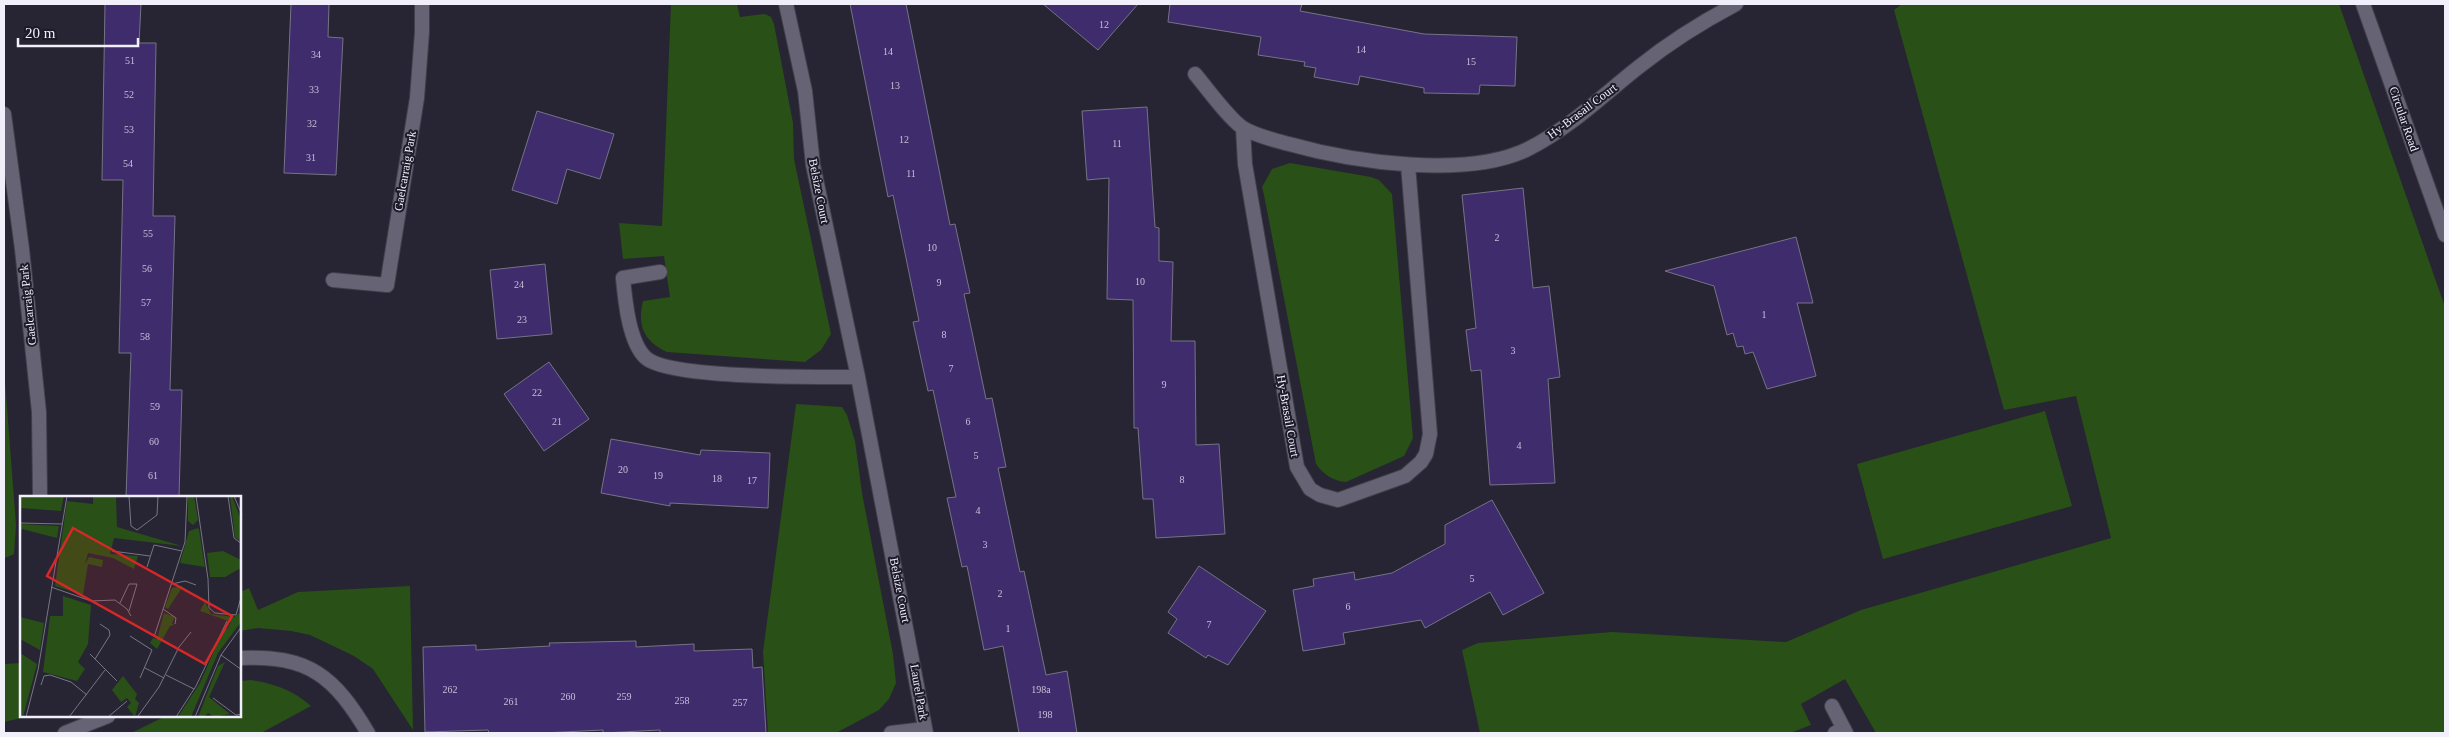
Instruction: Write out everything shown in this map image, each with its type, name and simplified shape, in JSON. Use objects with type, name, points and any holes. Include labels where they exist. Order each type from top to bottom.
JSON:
[{"type":"street","name":"Gaelcarraig Park","points":[[333,280],[386,285],[418,98],[422,4]]},
{"type":"street","name":"Belsize Court","points":[[786,4],[805,91],[813,165],[858,377],[912,655]]},
{"type":"street","name":"Hy-Brasail Court","points":[[1408,165],[1430,434],[1429,446],[1421,462],[1405,476],[1348,498],[1338,500],[1329,498],[1310,489],[1297,467],[1246,174],[1243,128],[1312,150],[1360,160],[1408,165],[1481,162],[1526,150],[1591,107],[1661,50],[1736,4]]},
{"type":"street","name":"Circular Road","points":[[2363,4],[2445,234]]},
{"type":"street","points":[[1195,74],[1243,128]]},
{"type":"street","name":"Gaelcarraig Park","points":[[4,114],[22,248],[39,412],[40,496]]},
{"type":"street","points":[[660,272],[623,278],[630,323],[638,346],[647,359],[671,368],[692,370],[768,376],[858,377]]},
{"type":"street","name":"Laurel Park","points":[[891,733],[926,731],[912,655]]},
{"type":"street","points":[[241,658],[283,658],[309,668],[325,678],[341,693],[368,733]]},
{"type":"street","points":[[1832,706],[1842,732]]},
{"type":"street","points":[[66,733],[106,717]]},
{"type":"green space","points":[[671,4],[737,4],[740,17],[765,14],[771,17],[774,24],[793,123],[794,159],[831,334],[821,350],[805,362],[667,352],[653,343],[644,332],[641,318],[643,301],[670,297],[664,256],[623,259],[619,223],[662,226]]},
{"type":"green space","points":[[1902,4],[2339,4],[2445,307],[2445,733],[1876,733],[1845,679],[1801,704],[1811,725],[1790,733],[1480,733],[1462,650],[1478,643],[1612,632],[1786,642],[1861,610],[2111,538],[2076,396],[2004,410],[1894,10]]},
{"type":"green space","points":[[1290,163],[1371,177],[1379,180],[1392,194],[1413,438],[1404,456],[1346,482],[1329,477],[1316,464],[1262,187],[1272,169]]},
{"type":"green space","points":[[4,368],[16,525],[14,554],[5,558]]},
{"type":"green space","points":[[796,404],[842,407],[847,415],[855,441],[862,493],[893,654],[896,683],[889,699],[879,710],[836,733],[768,733],[763,652]]},
{"type":"green space","points":[[2045,411],[2072,506],[1883,559],[1857,464]]},
{"type":"green space","points":[[410,586],[413,730],[373,669],[354,656],[310,635],[258,628],[241,631],[241,592],[249,588],[258,610],[298,592]]},
{"type":"green space","points":[[20,663],[20,717],[26,717],[4,722],[4,664]]},
{"type":"green space","points":[[251,680],[283,689],[311,706],[261,733],[131,733],[164,717],[241,717],[241,681]]},
{"type":"building","points":[[105,4],[141,4],[139,43],[156,43],[153,216],[175,216],[170,390],[182,390],[179,496],[126,496],[131,353],[119,353],[123,180],[102,180]]},
{"type":"building","points":[[291,4],[329,4],[328,37],[343,38],[336,175],[284,173]]},
{"type":"building","points":[[850,4],[906,4],[950,225],[955,224],[970,293],[964,294],[986,399],[992,398],[1006,467],[998,468],[1020,572],[1024,571],[1046,675],[1067,671],[1077,733],[1019,733],[1003,646],[984,650],[967,566],[962,567],[947,498],[956,497],[933,390],[928,391],[913,322],[919,321],[893,195],[888,197]]},
{"type":"building","points":[[1043,4],[1138,4],[1098,50]]},
{"type":"building","points":[[1170,4],[1302,4],[1300,11],[1424,34],[1517,37],[1515,86],[1480,85],[1479,94],[1424,93],[1424,88],[1360,76],[1358,85],[1314,77],[1316,68],[1304,66],[1305,62],[1258,55],[1261,37],[1168,22]]},
{"type":"building","points":[[1147,107],[1155,227],[1159,228],[1159,261],[1173,262],[1171,341],[1195,341],[1196,445],[1219,444],[1225,534],[1156,538],[1153,499],[1143,499],[1138,428],[1134,428],[1133,300],[1107,299],[1109,178],[1087,180],[1082,111]]},
{"type":"building","points":[[537,111],[614,134],[600,179],[567,169],[557,204],[512,190]]},
{"type":"building","points":[[1523,188],[1533,288],[1549,286],[1560,377],[1548,379],[1555,483],[1490,485],[1481,370],[1471,371],[1466,330],[1476,328],[1462,195]]},
{"type":"building","points":[[1796,237],[1813,303],[1797,303],[1816,376],[1767,389],[1753,352],[1745,354],[1743,346],[1737,347],[1733,333],[1727,335],[1714,286],[1665,271]]},
{"type":"building","points":[[545,264],[552,334],[497,339],[490,270]]},
{"type":"building","points":[[549,362],[589,419],[544,451],[504,394]]},
{"type":"building","points":[[611,439],[700,455],[701,450],[770,453],[768,508],[670,503],[670,506],[601,493]]},
{"type":"building","points":[[1492,500],[1544,593],[1503,615],[1490,592],[1425,628],[1421,620],[1343,633],[1345,644],[1303,651],[1293,590],[1314,586],[1313,579],[1354,572],[1355,580],[1392,573],[1445,544],[1445,525]]},
{"type":"building","points":[[1199,566],[1266,611],[1228,665],[1208,655],[1206,658],[1168,633],[1177,619],[1168,612]]},
{"type":"building","points":[[636,641],[636,647],[694,644],[694,651],[752,649],[753,668],[762,667],[766,733],[660,733],[660,730],[603,733],[603,730],[542,733],[489,733],[488,730],[425,732],[423,647],[476,645],[476,650],[550,646],[549,643]]}]
